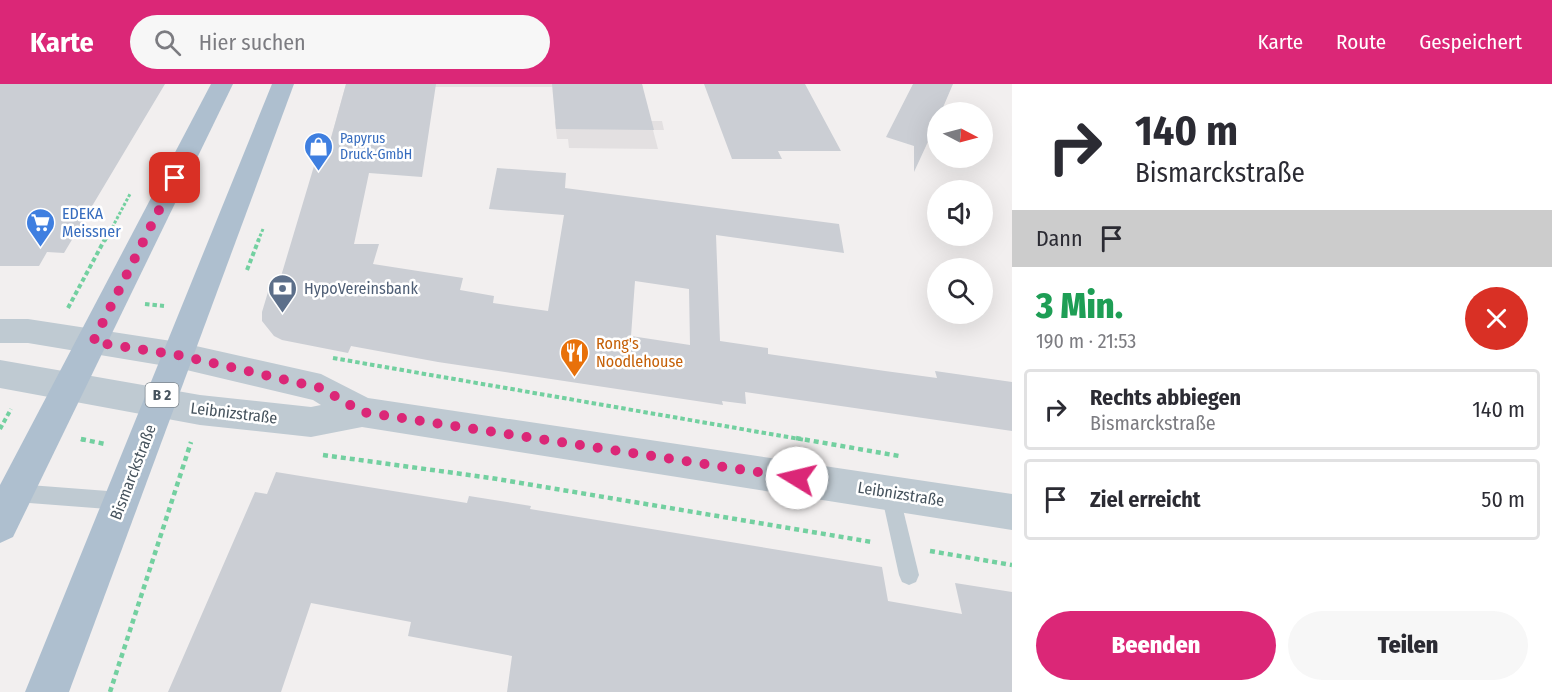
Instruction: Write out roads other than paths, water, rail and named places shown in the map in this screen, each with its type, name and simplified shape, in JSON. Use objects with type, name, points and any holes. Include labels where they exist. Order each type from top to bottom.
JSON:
[{"type":"main road","points":[[8,508],[222,84]]},
{"type":"main road","name":"Bismarckstraße","points":[[47,692],[283,84]]},
{"type":"street","name":"Leibnizstraße","points":[[0,330],[28,331],[178,355],[321,388],[362,412]]},
{"type":"street","name":"Leibnizstraße","points":[[0,374],[159,403],[311,422],[362,412],[1012,512]]},
{"type":"lane","points":[[890,493],[909,575]]},
{"type":"lane","points":[[8,508],[121,501]]},
{"type":"place","name":"Papyrus Druck-GmbH","points":[[319,172]]},
{"type":"place","name":"EDEKA Meissner","points":[[41,248]]},
{"type":"place","name":"HypoVereinsbank","points":[[283,314]]},
{"type":"place","name":"Rong's Noodlehouse","points":[[575,378]]}]
